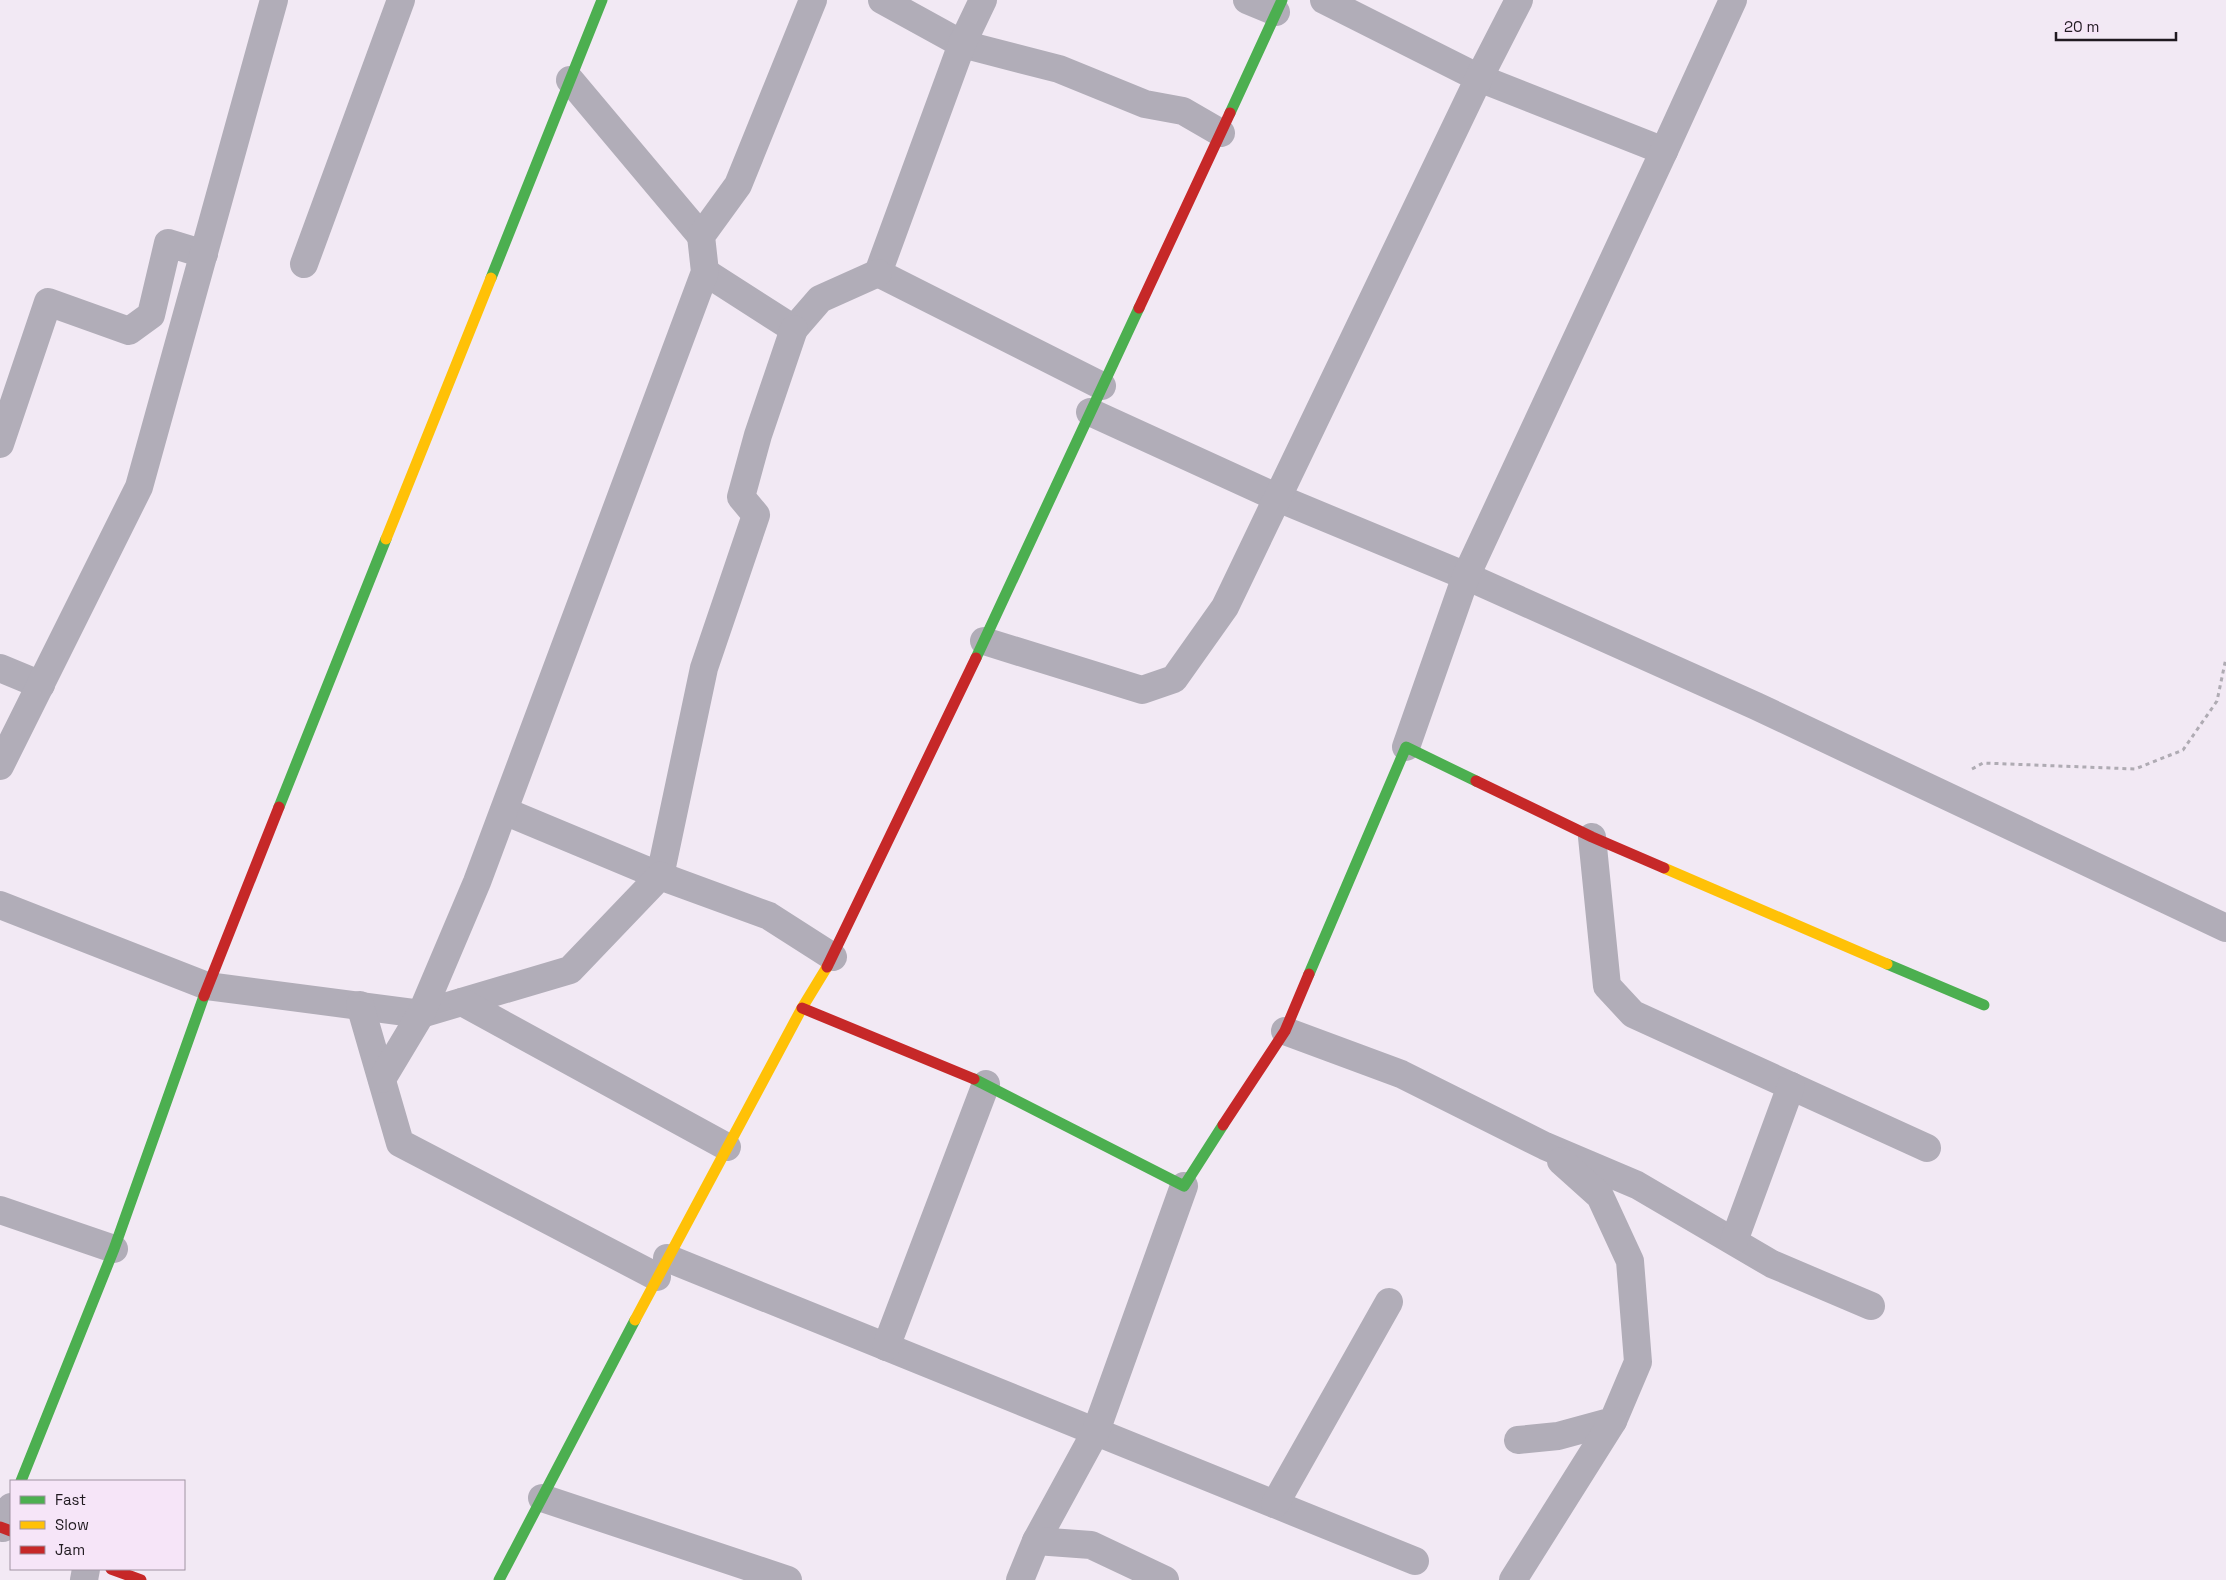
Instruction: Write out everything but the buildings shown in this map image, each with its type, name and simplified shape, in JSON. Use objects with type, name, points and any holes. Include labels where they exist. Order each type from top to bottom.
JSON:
[{"type":"street","points":[[0,766],[139,487],[274,0]]},
{"type":"street","points":[[304,264],[401,0]]},
{"type":"street","points":[[21,1480],[114,1249],[207,986],[602,0]]},
{"type":"street","points":[[701,236],[738,185],[814,0]]},
{"type":"street","points":[[882,0],[962,44],[1059,70],[1145,104],[1183,111],[1221,133]]},
{"type":"street","points":[[0,905],[207,986],[421,1014],[570,970],[660,876],[704,668],[756,515],[741,497],[758,435],[794,328],[820,299],[878,273],[962,44],[983,0]]},
{"type":"street","points":[[499,1580],[727,1147],[802,1008],[834,957],[984,641],[1279,6],[1247,0]]},
{"type":"street","points":[[1324,0],[1479,78],[1664,151]]},
{"type":"street","points":[[984,641],[1142,690],[1174,679],[1225,607],[1479,78],[1519,0]]},
{"type":"street","points":[[1020,1580],[1036,1541],[1096,1431],[1184,1186],[1285,1031],[1406,747],[1466,576],[1733,0]]},
{"type":"street","points":[[382,1079],[421,1014],[478,882],[705,272],[701,236],[570,80]]},
{"type":"street","points":[[0,444],[48,302],[129,331],[151,315],[168,243],[204,254]]},
{"type":"street","points":[[705,272],[794,328]]},
{"type":"street","points":[[878,273],[1102,386]]},
{"type":"street","points":[[1090,412],[1278,498],[1466,576],[1756,706],[2226,928]]},
{"type":"street","points":[[0,668],[40,685]]},
{"type":"street","points":[[1406,747],[1592,837],[1984,1005]]},
{"type":"street","points":[[504,811],[660,876],[769,916],[834,957]]},
{"type":"street","points":[[1592,837],[1607,986],[1633,1014],[1927,1148]]},
{"type":"street","points":[[462,1002],[727,1147]]},
{"type":"street","points":[[360,1005],[400,1143],[662,1268],[886,1347],[1415,1561]]},
{"type":"street","points":[[802,1008],[986,1084],[1184,1186]]},
{"type":"street","points":[[1285,1031],[1401,1074],[1545,1146],[1637,1185],[1772,1264],[1871,1306]]},
{"type":"street","points":[[886,1347],[986,1084]]},
{"type":"street","points":[[1734,1241],[1792,1086]]},
{"type":"street","points":[[1513,1580],[1612,1421],[1638,1362],[1630,1261],[1600,1196],[1545,1146]]},
{"type":"street","points":[[0,1210],[114,1249]]},
{"type":"street","points":[[1275,1504],[1389,1302]]},
{"type":"street","points":[[1518,1440],[1558,1436],[1612,1421]]},
{"type":"street","points":[[542,1498],[788,1580]]},
{"type":"street","points":[[1036,1541],[1091,1545],[1165,1580]]},
{"type":"street","points":[[113,1570],[141,1580]]},
{"type":"path","points":[[1934,789],[1983,763],[2135,769],[2183,750],[2217,701],[2226,658]]},
{"type":"traffic: fast","points":[[491,278],[602,0]]},
{"type":"traffic: fast","points":[[1230,113],[1282,0]]},
{"type":"traffic: fast","points":[[976,658],[1139,308]]},
{"type":"traffic: fast","points":[[279,807],[386,539]]},
{"type":"traffic: fast","points":[[1309,974],[1406,747],[1476,781]]},
{"type":"traffic: fast","points":[[1887,964],[1984,1005]]},
{"type":"traffic: fast","points":[[21,1480],[114,1249],[204,996]]},
{"type":"traffic: fast","points":[[974,1079],[1184,1186],[1223,1125]]},
{"type":"traffic: fast","points":[[499,1580],[635,1320]]},
{"type":"traffic: slow","points":[[386,539],[491,278]]},
{"type":"traffic: slow","points":[[1664,868],[1887,964]]},
{"type":"traffic: slow","points":[[635,1320],[802,1008],[827,967]]},
{"type":"traffic: jam","points":[[1139,308],[1230,113]]},
{"type":"traffic: jam","points":[[827,967],[976,658]]},
{"type":"traffic: jam","points":[[1476,781],[1592,837],[1664,868]]},
{"type":"traffic: jam","points":[[204,996],[279,807]]},
{"type":"traffic: jam","points":[[1223,1125],[1285,1031],[1309,974]]},
{"type":"traffic: jam","points":[[802,1008],[974,1079]]},
{"type":"traffic: jam","points":[[0,1527],[10,1531]]},
{"type":"traffic: jam","points":[[114,1570],[141,1580]]}]
